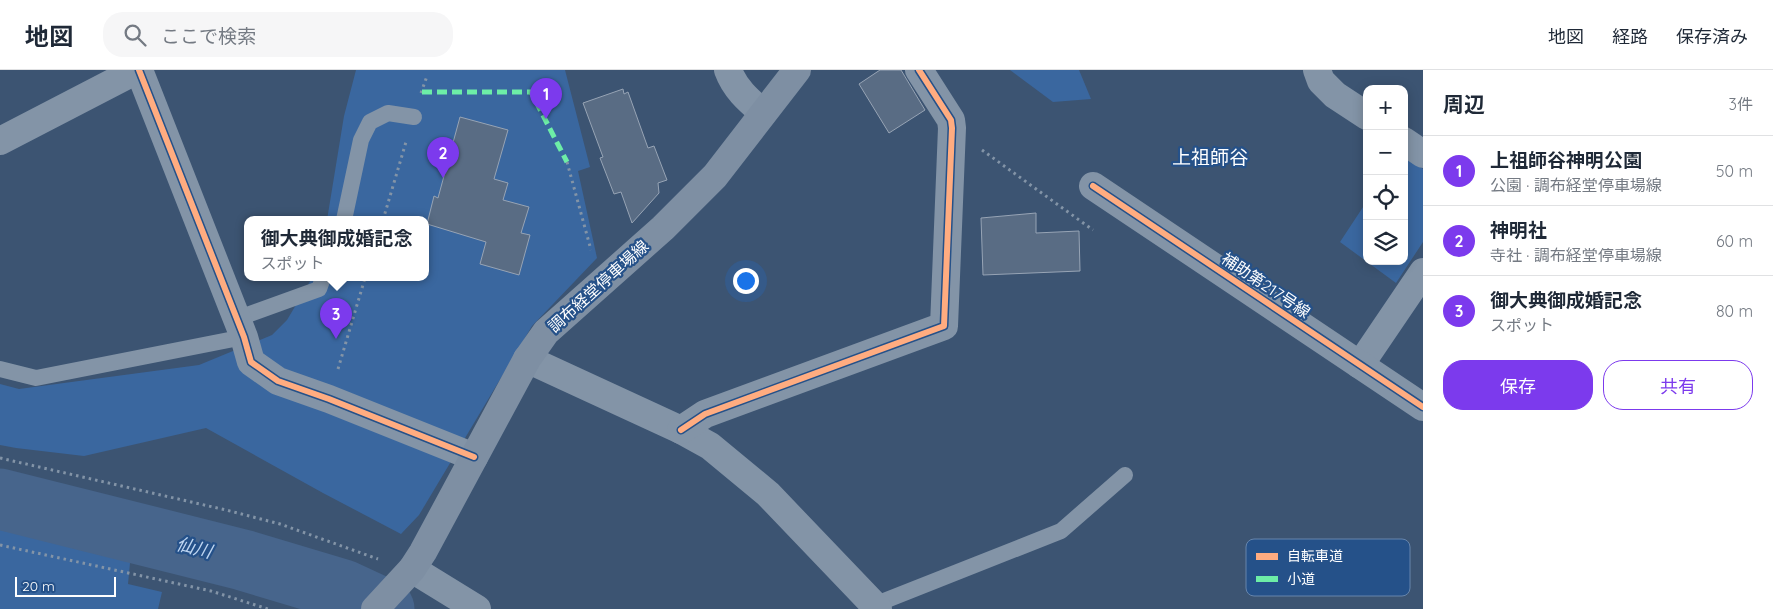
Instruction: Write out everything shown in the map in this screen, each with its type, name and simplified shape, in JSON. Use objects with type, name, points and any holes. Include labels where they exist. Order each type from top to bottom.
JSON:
[{"type":"main road","name":"調布経堂停車場線","points":[[375,609],[408,574],[527,359],[546,332],[663,228],[716,176],[797,70]]},
{"type":"street","points":[[0,141],[138,70],[240,328],[250,362],[278,381],[329,399],[474,457]]},
{"type":"street","points":[[728,70],[733,83],[740,92],[763,113]]},
{"type":"street","points":[[682,430],[704,414],[944,326],[952,128],[951,120],[919,70]]},
{"type":"street","points":[[1317,70],[1321,81],[1335,95],[1363,113]]},
{"type":"street","points":[[1408,144],[1423,154]]},
{"type":"street","name":"補助第217号線","points":[[1093,186],[1423,407]]},
{"type":"street","points":[[1360,365],[1423,272]]},
{"type":"street","points":[[527,359],[682,430],[710,446],[768,494],[876,607]]},
{"type":"street","points":[[408,574],[477,609]]},
{"type":"lane","points":[[345,216],[360,140],[370,122],[388,113],[414,117]]},
{"type":"lane","points":[[0,369],[36,378],[240,328],[319,289],[322,281]]},
{"type":"lane","points":[[876,607],[1061,531],[1125,475]]},
{"type":"path","points":[[384,216],[427,76]]},
{"type":"path","points":[[952,128],[1093,230]]},
{"type":"path","points":[[567,162],[600,282]]},
{"type":"path","points":[[329,399],[364,281]]},
{"type":"path","points":[[0,458],[280,524],[385,562],[408,574]]},
{"type":"path","points":[[0,545],[211,591],[268,609]]},
{"type":"shaded area","points":[[356,70],[565,70],[590,167],[578,171],[597,258],[532,326],[419,515],[401,534],[206,428],[84,456],[0,445],[0,384],[19,389],[199,365],[272,335],[287,320],[310,281],[429,281],[429,216],[328,216],[344,116]]},
{"type":"shaded area","points":[[1010,70],[1079,70],[1091,99],[1053,102]]},
{"type":"shaded area","points":[[1408,159],[1423,169],[1423,242],[1408,265]]},
{"type":"shaded area","points":[[1363,207],[1363,259],[1340,242]]},
{"type":"shaded area","points":[[1371,265],[1408,265],[1396,283]]},
{"type":"shaded area","points":[[0,519],[132,542],[128,584],[162,592],[158,609],[0,609]]},
{"type":"building","points":[[880,70],[901,70],[925,110],[889,133],[859,84]]},
{"type":"building","points":[[623,89],[624,94],[628,92],[648,148],[654,146],[667,180],[658,183],[659,193],[632,223],[621,192],[614,194],[600,158],[603,157],[583,103]]},
{"type":"building","points":[[460,117],[508,130],[494,179],[508,183],[503,200],[529,207],[521,233],[530,235],[519,275],[480,264],[486,242],[429,225],[434,196],[438,198]]},
{"type":"building","points":[[1036,213],[1036,233],[1079,231],[1080,271],[983,275],[981,218]]},
{"type":"waterway","name":"仙川","points":[[0,499],[243,560],[343,590],[384,609]]},
{"type":"marked path","points":[[422,92],[531,92],[567,162]]},
{"type":"cycle path","points":[[139,70],[244,337],[251,362],[278,381],[329,399],[474,457]]},
{"type":"cycle path","points":[[681,430],[705,414],[944,326],[952,128],[951,120],[919,70]]},
{"type":"cycle path","points":[[1093,186],[1423,407]]},
{"type":"place","name":"上祖師谷神明公園","points":[[546,119]]},
{"type":"place","name":"神明社","points":[[443,178]]},
{"type":"place","name":"御大典御成婚記念","points":[[336,339]]},
{"type":"district","name":"上祖師谷","points":[[1210,157]]}]
